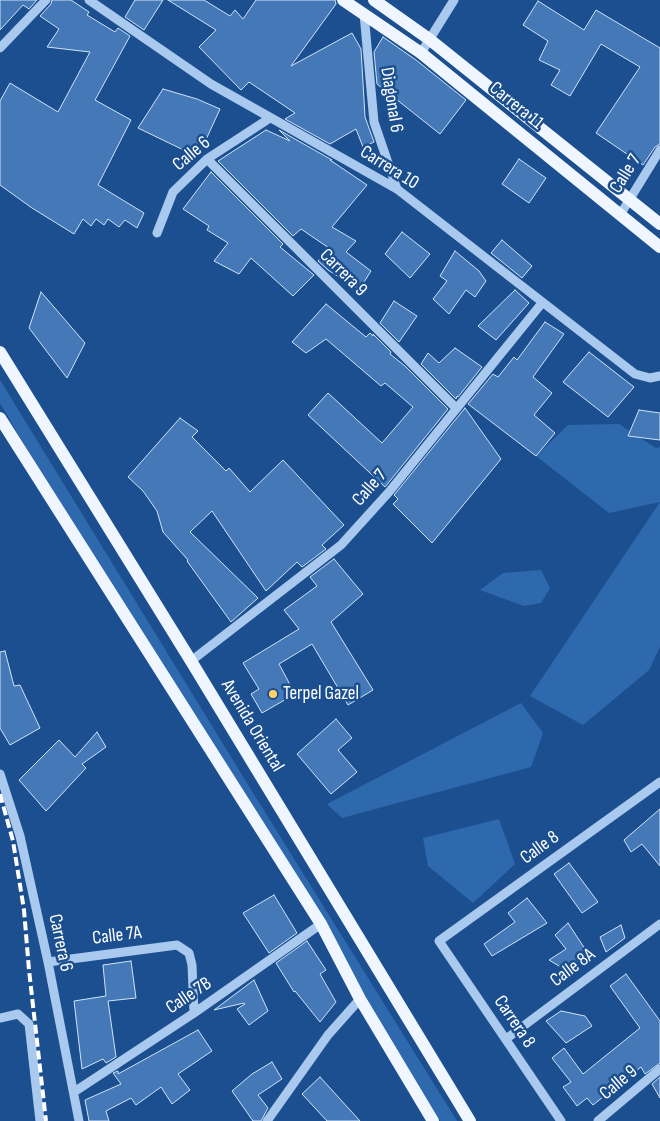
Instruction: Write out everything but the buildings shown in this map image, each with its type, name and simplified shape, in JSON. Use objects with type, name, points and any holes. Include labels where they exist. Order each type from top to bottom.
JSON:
[{"type":"main road","name":"Carrera 11","points":[[343,0],[421,53],[660,247]]},
{"type":"main road","name":"Carrera 11","points":[[374,0],[429,39],[660,224]]},
{"type":"main road","name":"Avenida Oriental","points":[[0,352],[191,661],[470,1121]]},
{"type":"main road","points":[[0,421],[321,924],[360,999],[433,1121]]},
{"type":"street","points":[[0,48],[46,0]]},
{"type":"street","name":"Carrera 10","points":[[88,0],[211,84],[397,189],[635,374],[650,378],[660,376]]},
{"type":"street","points":[[421,53],[454,0]]},
{"type":"street","name":"Diagonal 6","points":[[364,14],[374,122],[397,189]]},
{"type":"street","name":"Calle 6","points":[[157,233],[173,192],[207,159],[270,118]]},
{"type":"street","name":"Calle 7","points":[[620,214],[660,150]]},
{"type":"street","name":"Carrera 9","points":[[207,159],[456,408]]},
{"type":"street","name":"Calle 7","points":[[191,661],[341,545],[389,492],[542,303]]},
{"type":"street","name":"Carrera 6","points":[[0,774],[20,836],[48,962],[79,1121]]},
{"type":"street","name":"Calle 8","points":[[439,941],[660,782]]},
{"type":"street","name":"Calle 7B","points":[[74,1092],[321,924]]},
{"type":"street","name":"Calle 8A","points":[[506,1039],[660,924]]},
{"type":"street","name":"Carrera 8","points":[[439,941],[561,1121]]},
{"type":"street","name":"Calle 7A","points":[[48,962],[177,945],[189,953],[192,965],[194,1012]]},
{"type":"street","points":[[267,1121],[328,1035],[360,999]]},
{"type":"street","points":[[0,1018],[18,1014],[29,1024],[40,1121]]},
{"type":"street","name":"Calle 9","points":[[598,1121],[660,1069]]},
{"type":"shaded area","points":[[0,380],[457,1121],[440,1121],[29,453],[0,403]]},
{"type":"shaded area","points":[[619,424],[656,448],[660,447],[660,502],[609,513],[536,456],[568,425]]},
{"type":"shaded area","points":[[660,502],[660,647],[649,670],[583,725],[530,696]]},
{"type":"shaded area","points":[[541,570],[550,588],[541,603],[524,606],[480,590],[503,573]]},
{"type":"shaded area","points":[[521,703],[543,733],[531,767],[342,818],[327,804]]},
{"type":"shaded area","points":[[499,819],[515,864],[473,903],[428,866],[423,838]]},
{"type":"railway","points":[[0,794],[13,841],[24,910],[46,1121]]},
{"type":"place","name":"Terpel Gazel","points":[[273,694]]}]
